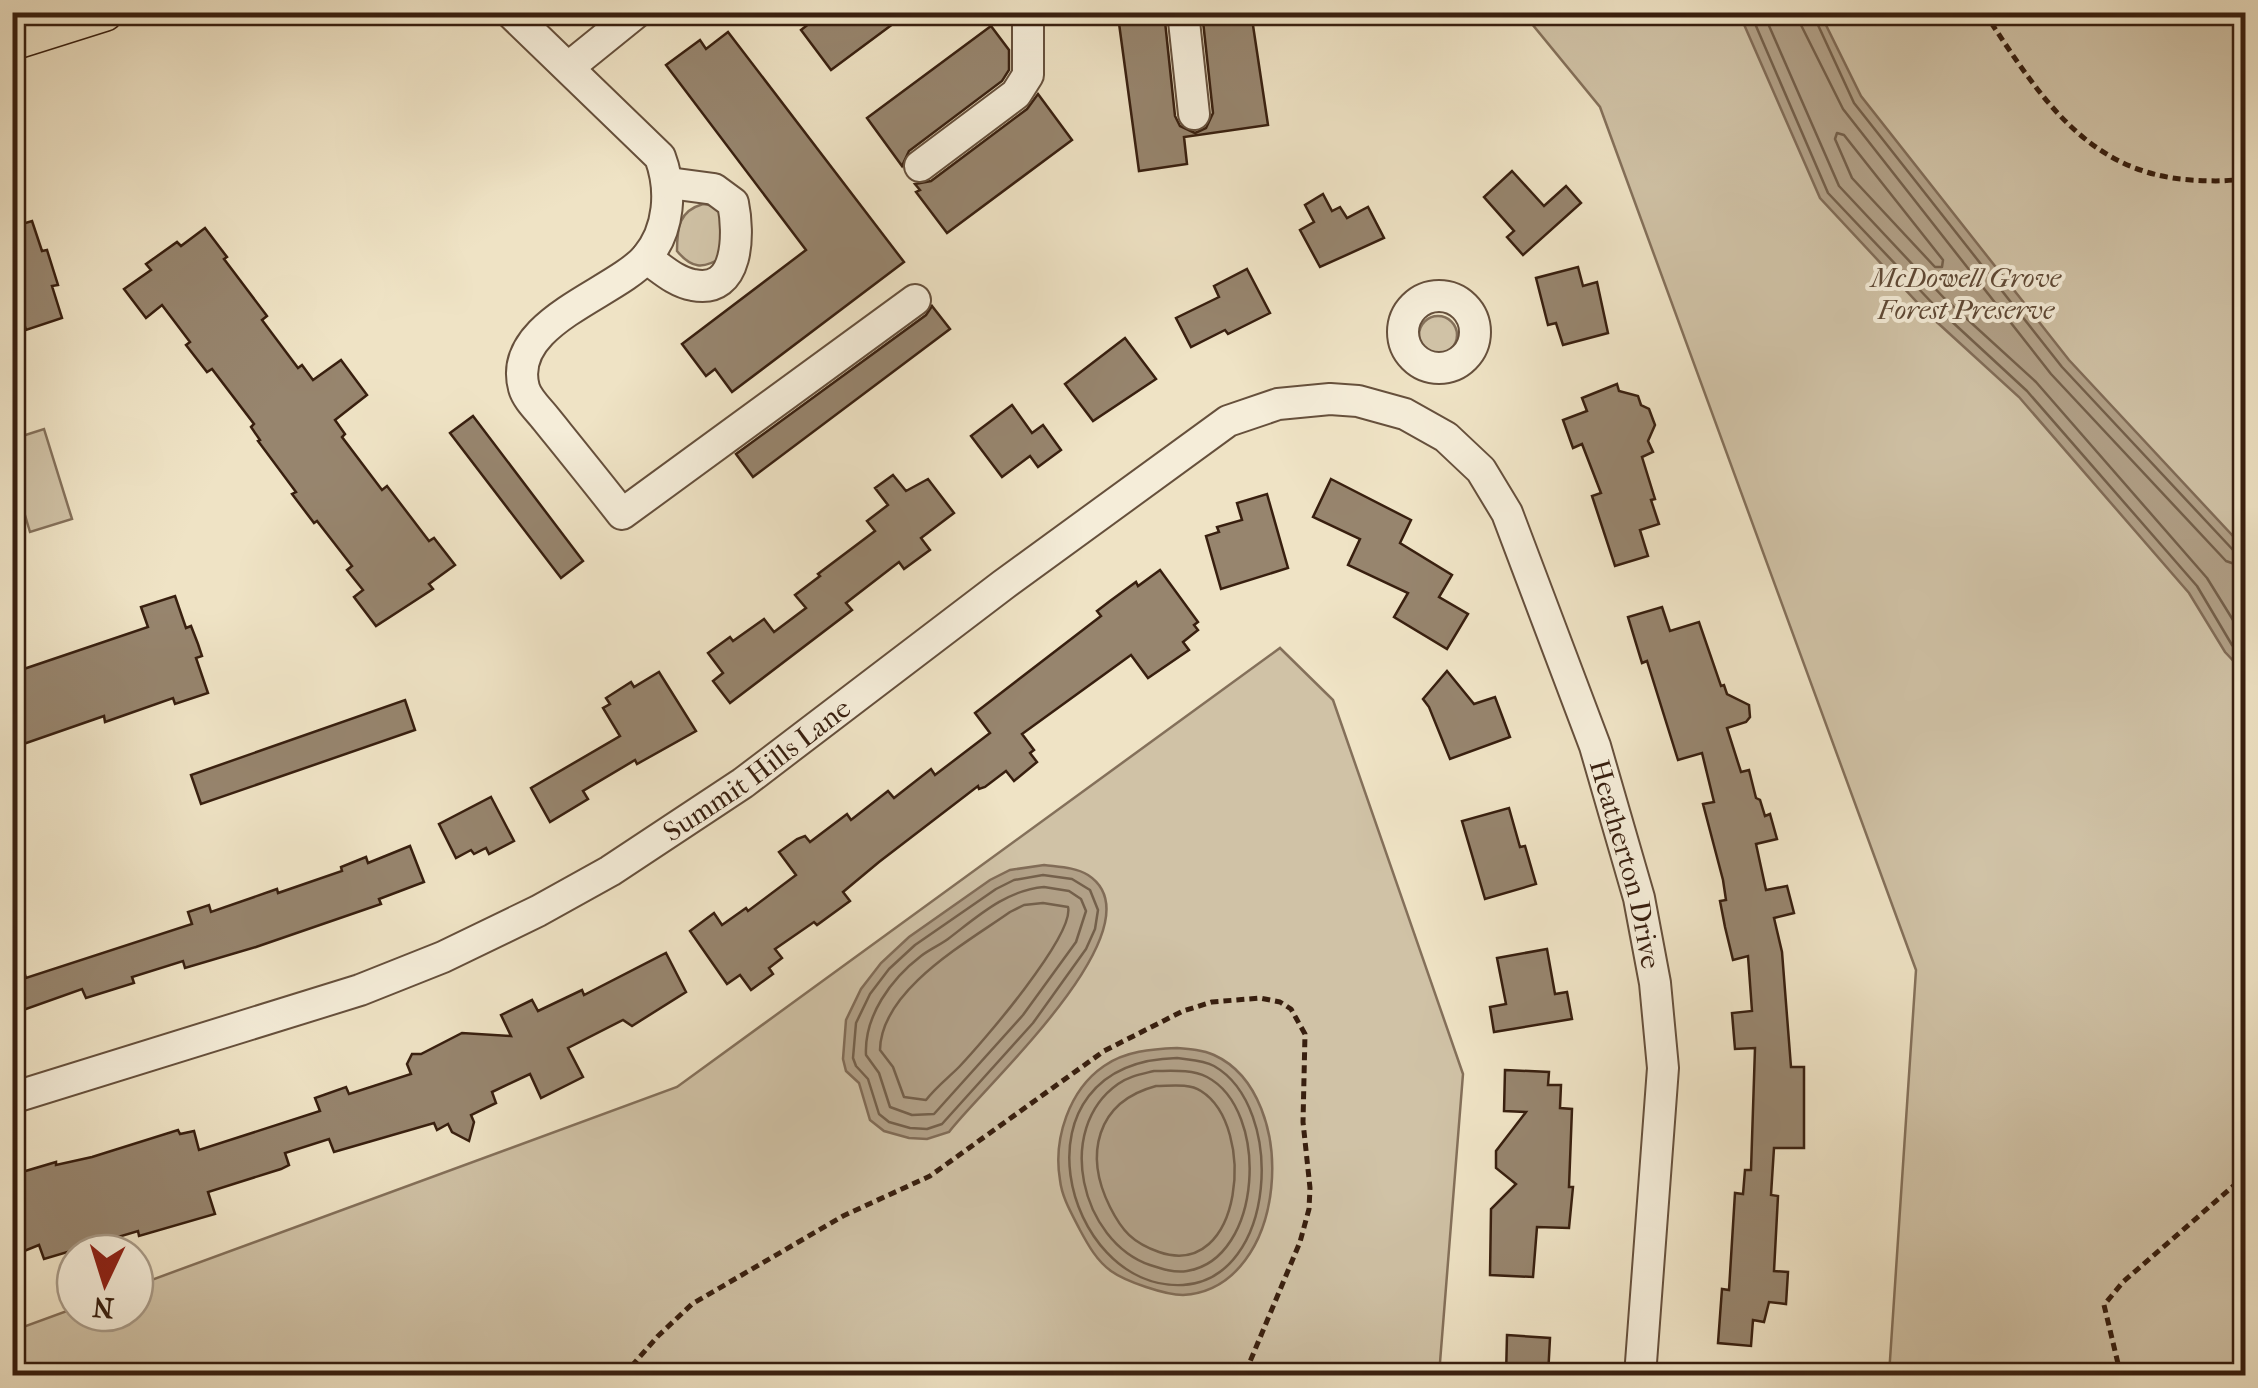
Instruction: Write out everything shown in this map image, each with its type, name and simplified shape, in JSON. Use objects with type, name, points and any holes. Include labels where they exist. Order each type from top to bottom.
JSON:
[{"type":"main road","points":[[12,41],[104,12]]},
{"type":"street","points":[[510,12],[660,157],[670,183],[665,221],[646,258],[546,328],[529,346],[522,364],[524,391],[622,514],[916,300]]},
{"type":"street","points":[[568,66],[637,12]]},
{"type":"street","points":[[920,166],[1016,94],[1028,75],[1028,12]]},
{"type":"street","points":[[1182,12],[1194,114]]},
{"type":"street","points":[[646,258],[677,280],[698,287],[718,281],[732,264],[739,229],[733,203],[714,189],[670,183]]},
{"type":"street","points":[[1405,414],[1426,366]]},
{"type":"street","name":"Summit Hills Lane","points":[[12,1098],[360,990],[552,903],[637,854],[743,784],[1003,585],[1228,421],[1278,404],[1330,399],[1358,400],[1405,414]]},
{"type":"street","name":"Heatherton Drive","points":[[1405,414],[1446,437],[1481,470],[1508,514],[1595,746],[1639,898],[1663,1068],[1640,1376]]},
{"type":"path","points":[[1984,12],[2032,83],[2076,134],[2103,153],[2131,169],[2166,178],[2246,178]]},
{"type":"path","points":[[623,1376],[692,1304],[843,1216],[930,1176],[1104,1051],[1183,1011],[1212,1002],[1260,998],[1291,1009],[1305,1034],[1303,1122],[1310,1188],[1309,1210],[1300,1242],[1244,1376]]},
{"type":"path","points":[[2121,1376],[2104,1305],[2122,1282],[2246,1175]]},
{"type":"green space","name":"McDowell Grove Forest Preserve","points":[[1523,13],[2245,13],[2245,1375],[1889,1375],[1916,970],[1600,107]]},
{"type":"green space","points":[[703,204],[716,206],[723,214],[722,257],[698,265],[677,251],[678,235],[684,216]]},
{"type":"green space","points":[[1438,316],[1452,321],[1457,335],[1452,349],[1438,354],[1424,349],[1419,335],[1424,321]]},
{"type":"green space","points":[[44,429],[72,519],[30,532],[13,475],[13,439]]},
{"type":"green space","points":[[1280,648],[1333,700],[1463,1074],[1439,1375],[13,1376],[12,1331],[55,1315],[55,1333],[155,1333],[155,1279],[677,1087]]},
{"type":"water","points":[[1739,13],[1820,13],[1861,96],[2069,360],[2245,549],[2245,673],[2225,652],[2189,593],[2019,397],[1928,314],[1820,198]]},
{"type":"water","points":[[1044,865],[1088,875],[1105,899],[1103,930],[1086,967],[1059,1007],[949,1132],[927,1139],[884,1131],[870,1120],[859,1083],[846,1071],[843,1059],[846,1020],[861,989],[909,937],[990,880],[1010,870]]},
{"type":"water","points":[[1177,1048],[1214,1055],[1242,1077],[1261,1109],[1271,1147],[1271,1188],[1263,1227],[1245,1261],[1218,1285],[1183,1295],[1133,1282],[1101,1262],[1068,1206],[1058,1164],[1066,1117],[1092,1076],[1130,1054]]},
{"type":"building","points":[[824,12],[909,12],[831,70],[801,30]]},
{"type":"building","points":[[1164,12],[1175,116],[1180,126],[1195,133],[1206,128],[1213,113],[1202,12],[1251,12],[1268,125],[1184,137],[1187,164],[1139,171],[1118,16]]},
{"type":"building","points":[[991,26],[1009,50],[1009,70],[1002,81],[909,151],[902,166],[867,118]]},
{"type":"building","points":[[728,32],[904,262],[732,392],[715,369],[706,376],[682,344],[806,250],[666,65],[700,40],[706,49]]},
{"type":"building","points":[[1038,94],[1072,140],[947,233],[916,192],[920,190],[915,184],[931,181],[1027,109]]},
{"type":"building","points":[[1512,171],[1544,206],[1566,186],[1581,203],[1523,255],[1507,237],[1514,231],[1484,197]]},
{"type":"building","points":[[1323,194],[1332,211],[1340,207],[1347,218],[1368,207],[1384,238],[1320,267],[1300,230],[1314,222],[1305,205]]},
{"type":"building","points":[[32,221],[58,285],[52,286],[62,318],[26,330],[22,317],[12,321],[12,227]]},
{"type":"building","points":[[205,228],[267,316],[262,320],[298,368],[302,365],[313,380],[341,360],[367,395],[335,420],[345,434],[342,437],[382,490],[387,486],[429,541],[434,538],[455,565],[429,584],[433,589],[376,626],[354,597],[363,590],[347,570],[352,566],[292,494],[296,492],[258,441],[251,427],[254,424],[212,369],[207,372],[186,345],[190,342],[162,305],[146,318],[124,289],[151,270],[146,264]]},
{"type":"building","points":[[1578,267],[1583,286],[1597,282],[1608,333],[1563,345],[1556,323],[1548,325],[1536,278]]},
{"type":"building","points":[[1247,269],[1270,313],[1191,347],[1176,318],[1219,297],[1214,286]]},
{"type":"building","points":[[932,306],[950,329],[753,477],[736,454],[926,315]]},
{"type":"building","points":[[1125,338],[1156,379],[1093,421],[1065,384]]},
{"type":"building","points":[[1617,384],[1619,391],[1638,396],[1655,425],[1648,441],[1653,452],[1642,457],[1659,524],[1640,530],[1648,556],[1615,566],[1592,496],[1601,493],[1582,444],[1573,448],[1563,420],[1587,411],[1582,398]]},
{"type":"building","points":[[1012,405],[1032,433],[1043,425],[1061,450],[1038,467],[1030,456],[1002,477],[971,436]]},
{"type":"building","points":[[473,416],[583,561],[561,578],[450,433]]},
{"type":"building","points":[[893,475],[906,491],[928,479],[954,513],[921,538],[930,550],[904,569],[899,562],[846,603],[852,610],[730,703],[713,681],[723,673],[708,653],[764,619],[774,632],[806,608],[795,595],[875,531],[867,521],[888,505],[875,488]]},
{"type":"building","points":[[1331,479],[1411,520],[1400,543],[1452,575],[1439,597],[1468,614],[1447,649],[1394,617],[1408,593],[1348,565],[1360,539],[1313,517]]},
{"type":"building","points":[[1267,494],[1288,568],[1221,589],[1206,536],[1219,532],[1217,527],[1242,520],[1237,503]]},
{"type":"building","points":[[1160,570],[1198,622],[1194,625],[1198,630],[1183,642],[1189,650],[1148,678],[1131,655],[1022,734],[1034,750],[1030,753],[1037,762],[1014,781],[1006,771],[985,787],[978,786],[879,862],[843,892],[850,901],[775,949],[782,958],[769,968],[773,974],[751,990],[740,975],[727,984],[690,931],[714,913],[722,925],[796,875],[779,852],[797,839],[805,836],[810,842],[847,814],[851,820],[888,791],[894,798],[931,769],[935,775],[990,733],[975,713],[1101,616],[1097,611],[1136,582],[1138,586]]},
{"type":"building","points":[[175,596],[186,628],[191,626],[198,644],[202,656],[196,658],[208,693],[175,704],[173,698],[105,722],[104,716],[12,748],[12,673],[148,627],[141,607]]},
{"type":"building","points":[[1662,607],[1670,631],[1699,622],[1721,686],[1727,694],[1749,705],[1750,717],[1746,722],[1727,728],[1741,772],[1749,770],[1756,798],[1765,816],[1770,814],[1777,839],[1756,844],[1766,890],[1787,886],[1794,913],[1774,918],[1782,952],[1791,1067],[1804,1067],[1804,1148],[1774,1148],[1771,1195],[1778,1196],[1774,1271],[1788,1272],[1786,1304],[1769,1302],[1764,1322],[1753,1320],[1751,1346],[1718,1343],[1722,1289],[1729,1290],[1735,1193],[1743,1194],[1745,1170],[1751,1170],[1755,1048],[1735,1049],[1732,1013],[1752,1011],[1748,956],[1733,960],[1725,927],[1720,901],[1726,900],[1723,880],[1703,804],[1714,802],[1702,753],[1678,760],[1647,661],[1642,663],[1628,617]]},
{"type":"building","points":[[1447,671],[1474,704],[1495,697],[1510,737],[1450,759],[1423,699]]},
{"type":"building","points":[[659,672],[696,731],[583,791],[588,799],[550,822],[531,788],[620,736],[603,708],[610,704],[606,698],[631,682],[634,687]]},
{"type":"building","points":[[405,700],[415,730],[201,804],[191,775]]},
{"type":"building","points":[[491,797],[514,841],[489,854],[486,848],[456,858],[439,824]]},
{"type":"building","points":[[1509,808],[1536,884],[1485,899],[1462,821]]},
{"type":"building","points":[[410,846],[424,882],[379,899],[381,904],[185,968],[183,961],[132,977],[134,983],[86,998],[82,989],[12,1014],[12,953],[18,952],[26,978],[192,924],[188,912],[209,905],[211,912],[277,889],[278,893],[342,871],[341,867],[366,857],[368,863]]},
{"type":"building","points":[[1547,949],[1555,994],[1567,992],[1572,1019],[1494,1032],[1490,1007],[1506,1004],[1497,958]]},
{"type":"building","points":[[666,953],[686,992],[632,1026],[623,1020],[568,1048],[583,1077],[541,1098],[530,1074],[492,1092],[496,1103],[471,1115],[474,1122],[469,1141],[452,1132],[448,1124],[437,1130],[434,1123],[334,1152],[329,1139],[285,1153],[289,1165],[281,1169],[208,1192],[215,1214],[149,1233],[55,1233],[55,1256],[44,1259],[39,1245],[12,1256],[12,1175],[56,1162],[92,1157],[178,1130],[180,1134],[194,1131],[199,1150],[320,1111],[315,1098],[346,1087],[349,1094],[411,1074],[407,1064],[412,1054],[421,1054],[462,1033],[511,1036],[501,1015],[532,1000],[538,1011],[582,990],[584,995]]},
{"type":"building","points":[[1505,1070],[1549,1072],[1548,1085],[1561,1085],[1560,1108],[1572,1109],[1569,1228],[1537,1227],[1533,1277],[1490,1275],[1491,1209],[1516,1184],[1496,1168],[1496,1151],[1526,1112],[1504,1111]]},
{"type":"building","points":[[1507,1335],[1550,1338],[1548,1376],[1506,1376]]}]
